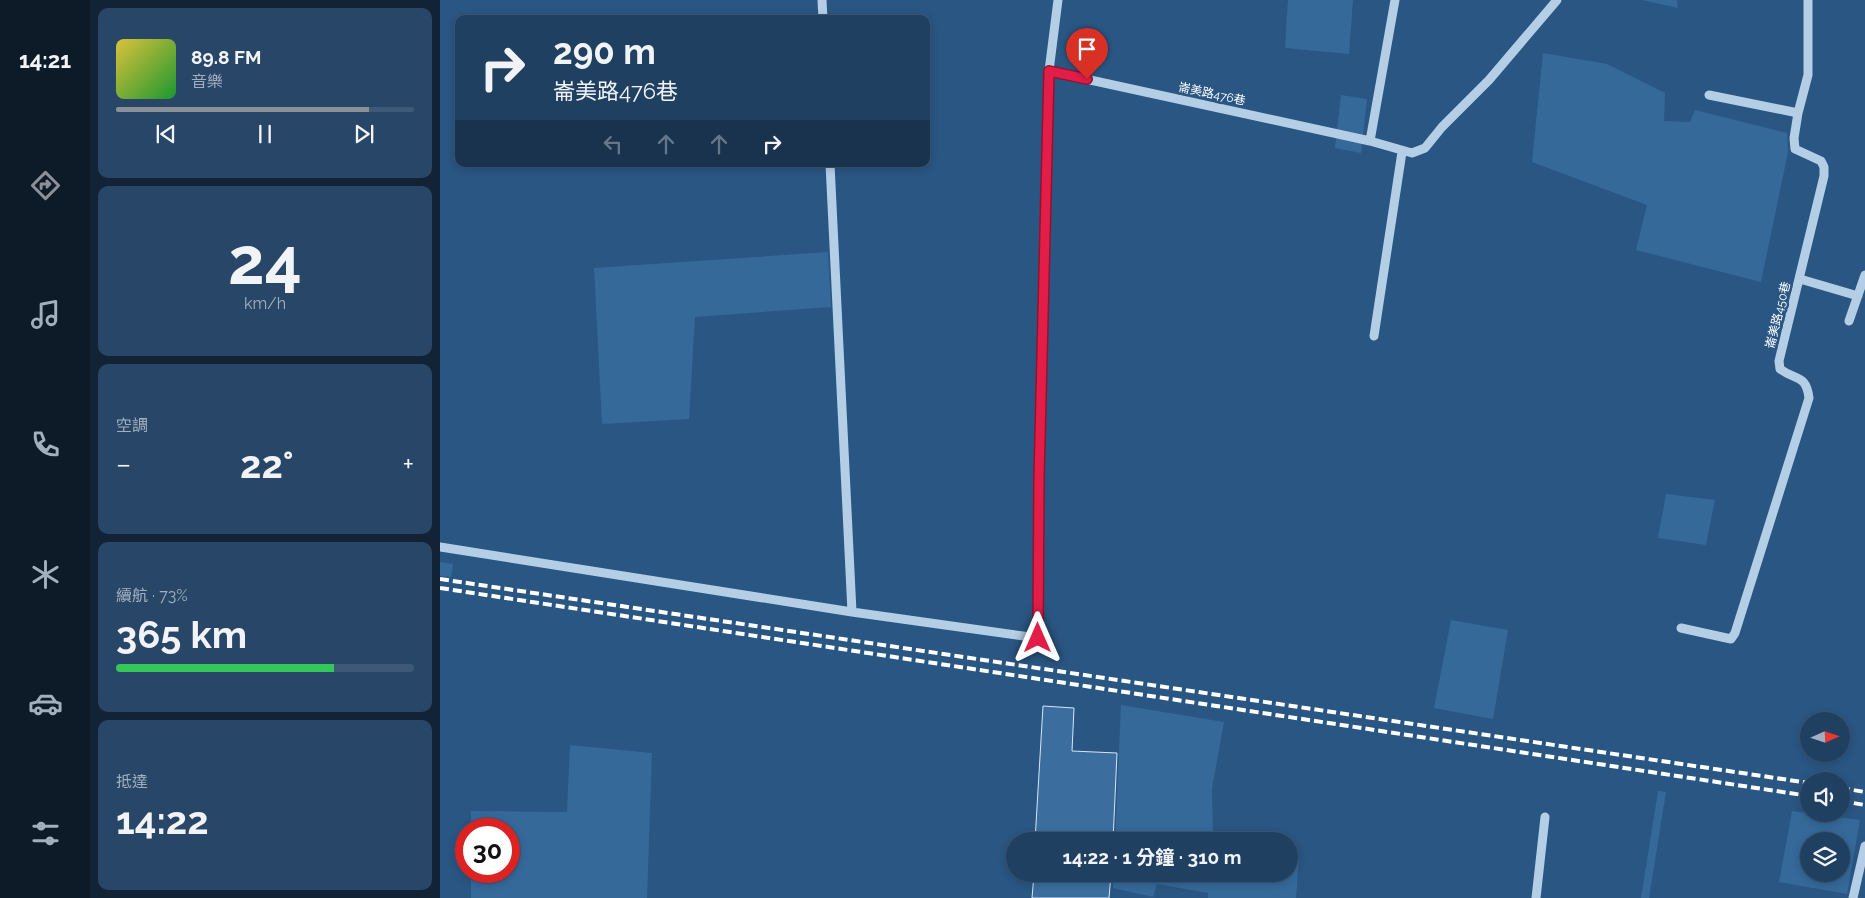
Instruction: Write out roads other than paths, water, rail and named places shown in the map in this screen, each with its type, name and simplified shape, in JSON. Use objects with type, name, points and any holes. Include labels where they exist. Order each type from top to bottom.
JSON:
[{"type":"street","points":[[822,0],[823,15]]},
{"type":"street","points":[[440,547],[852,612],[1038,638],[1039,479],[1049,71],[1058,0]]},
{"type":"street","points":[[1370,140],[1395,0]]},
{"type":"street","points":[[1374,336],[1402,152],[1412,154],[1425,148],[1442,127],[1485,85],[1557,0]]},
{"type":"street","name":"崙美路450巷","points":[[1681,628],[1731,639],[1735,633],[1809,398],[1808,388],[1804,381],[1780,369],[1779,361],[1824,176],[1822,161],[1794,149],[1798,113],[1808,75],[1808,0]]},
{"type":"street","name":"崙美路476巷","points":[[1049,71],[1370,140],[1402,152]]},
{"type":"street","points":[[1709,95],[1798,113]]},
{"type":"street","points":[[830,167],[852,612]]},
{"type":"street","points":[[1849,321],[1865,275]]},
{"type":"street","points":[[1800,279],[1858,296]]},
{"type":"street","points":[[1536,898],[1545,818]]},
{"type":"street","points":[[1853,898],[1865,846]]},
{"type":"railway","points":[[440,579],[1800,782]]},
{"type":"railway","points":[[440,588],[1800,795]]},
{"type":"railway","points":[[1850,790],[1865,792]]},
{"type":"railway","points":[[1850,802],[1865,805]]}]
